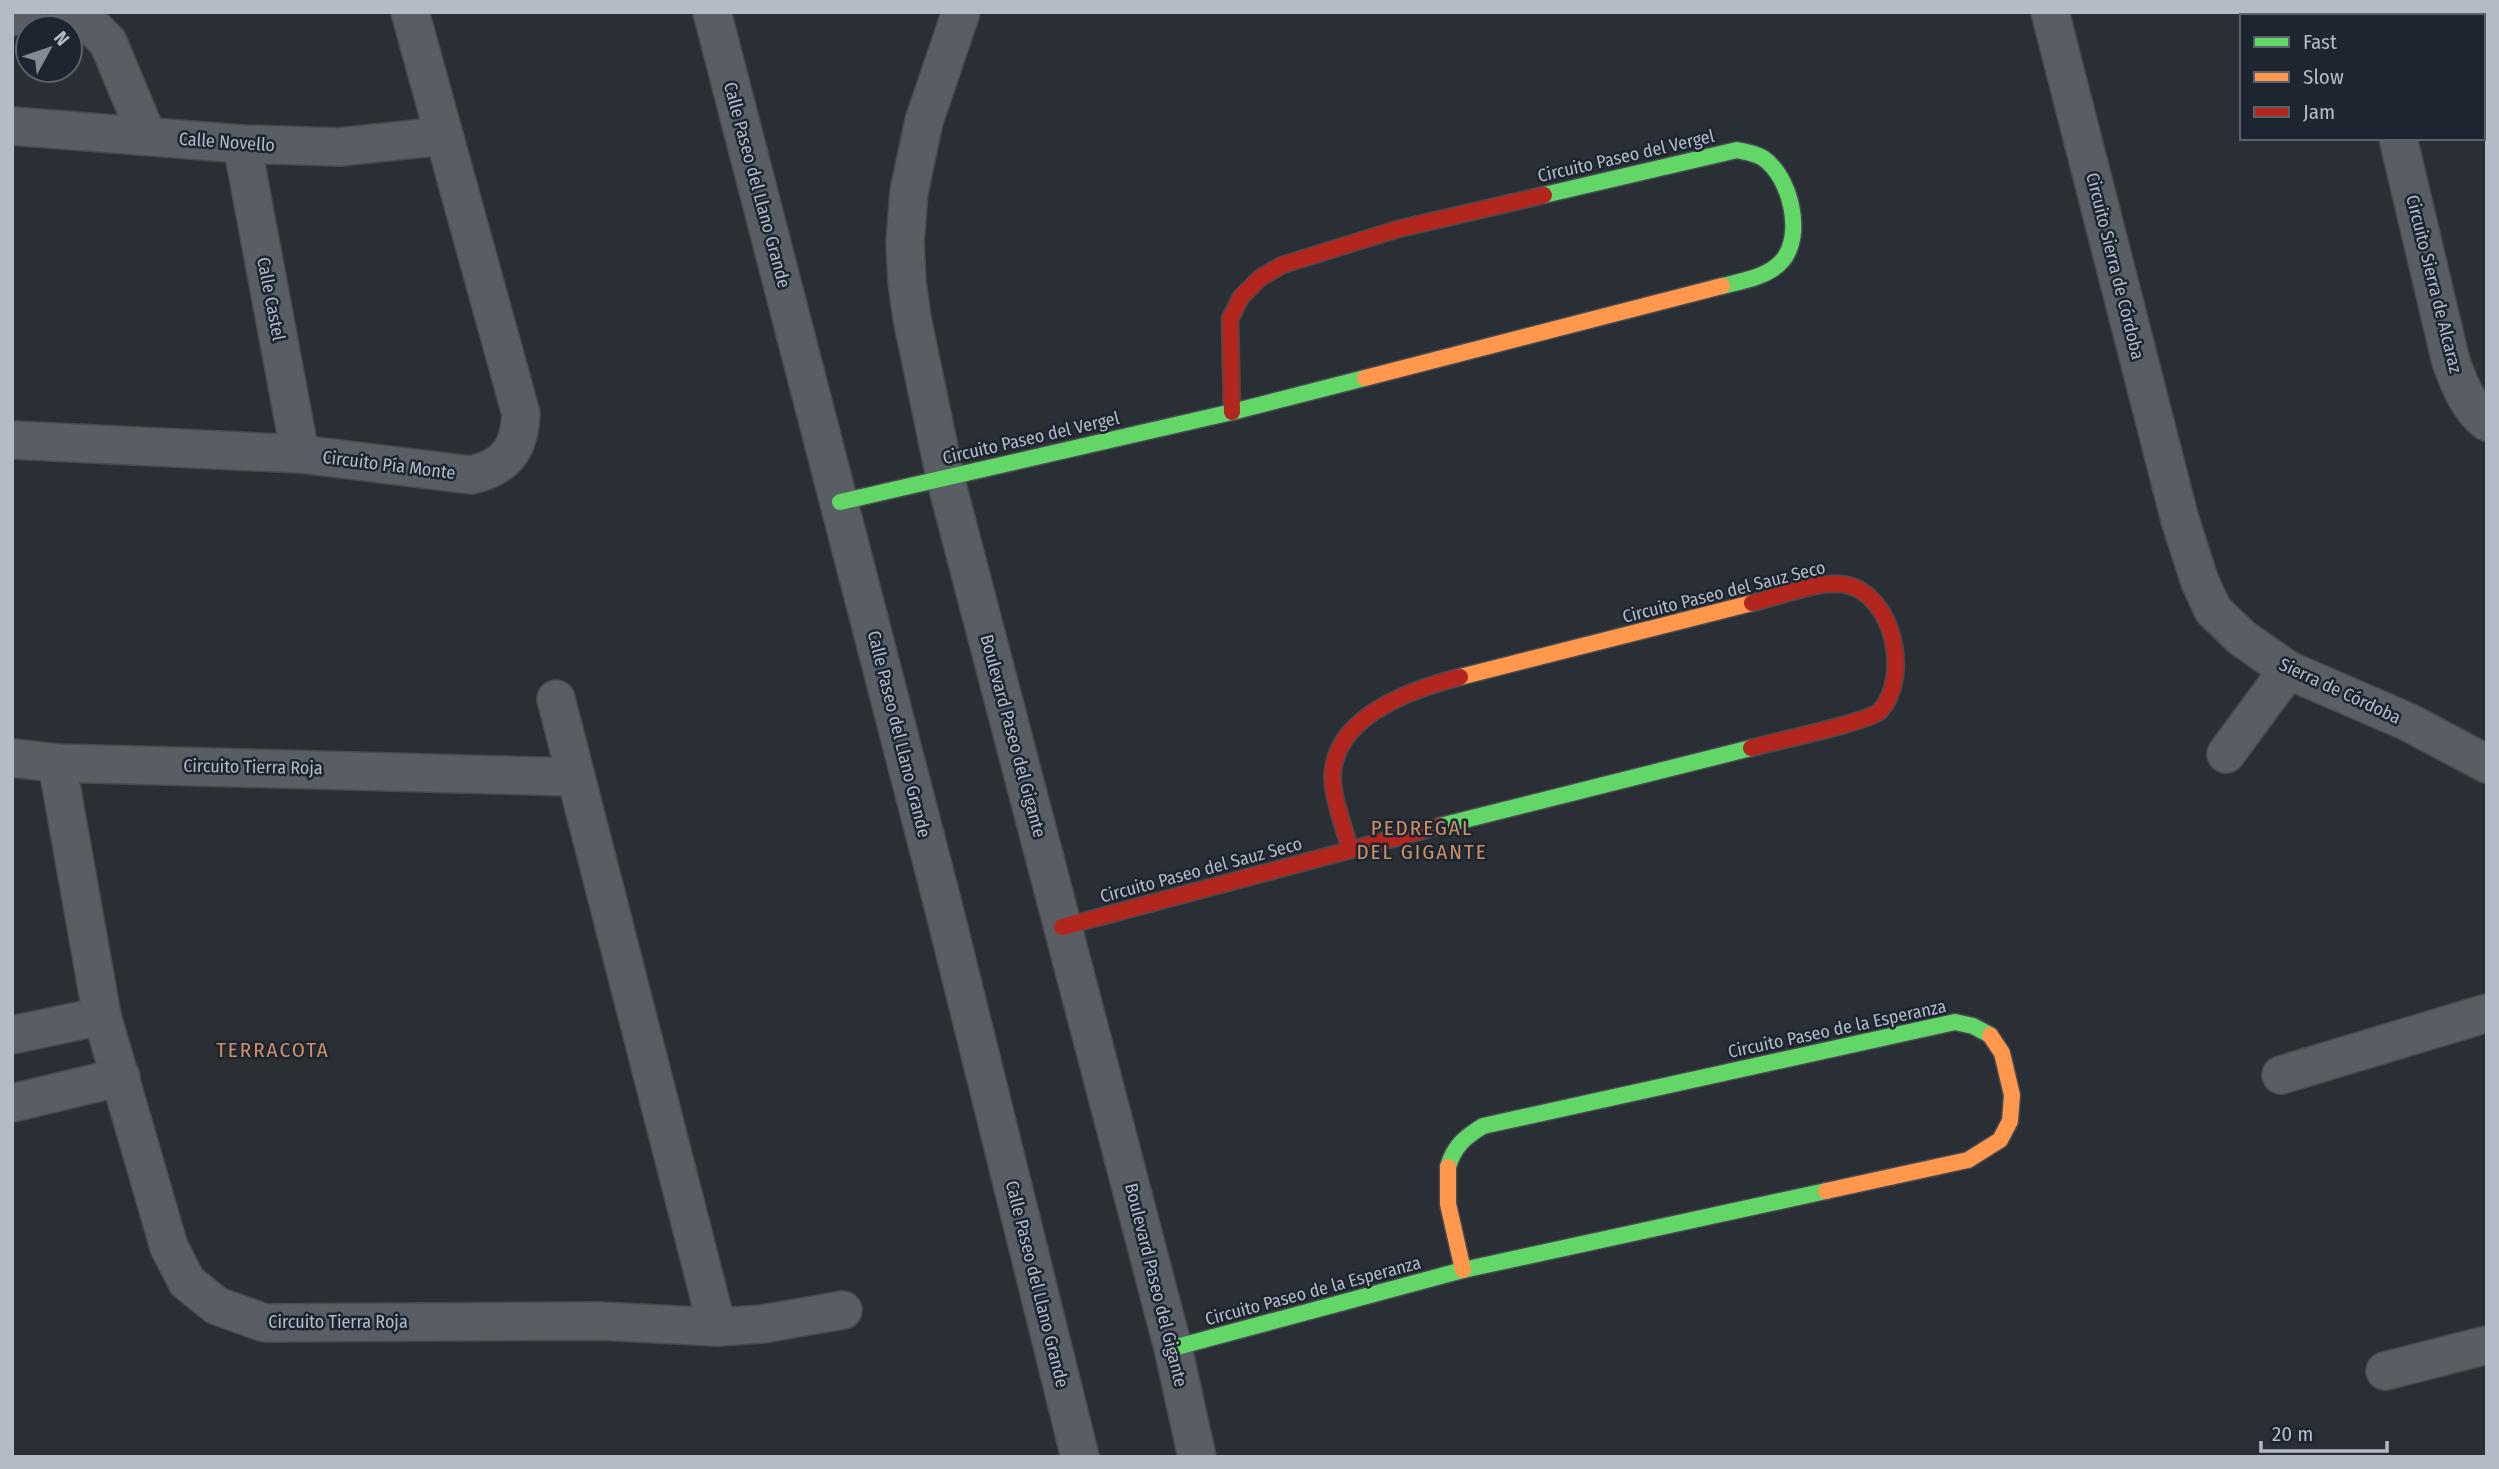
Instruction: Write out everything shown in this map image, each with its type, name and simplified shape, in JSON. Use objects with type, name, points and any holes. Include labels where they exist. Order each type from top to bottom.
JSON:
[{"type":"street","points":[[12,17],[29,12]]},
{"type":"street","points":[[67,12],[85,19],[108,42],[147,136]]},
{"type":"street","name":"Circuito Pía Monte","points":[[12,440],[300,454],[471,475],[489,471],[502,463],[514,447],[520,430],[521,414],[410,12]]},
{"type":"street","name":"Calle Paseo del Llano Grande","points":[[712,12],[840,502],[1080,1457]]},
{"type":"street","name":"Boulevard Paseo del Gigante","points":[[961,12],[924,121],[909,192],[905,242],[906,282],[945,477],[1173,1348],[1197,1457]]},
{"type":"street","name":"Circuito Sierra de Córdoba","points":[[2050,12],[2180,520]]},
{"type":"street","name":"Calle Novello","points":[[12,126],[242,144],[339,148],[443,136]]},
{"type":"street","name":"Circuito Sierra de Alcaraz","points":[[2398,140],[2451,362],[2461,388],[2481,418],[2487,422]]},
{"type":"street","name":"Calle Castel","points":[[242,144],[300,454]]},
{"type":"street","name":"Circuito Paseo del Vergel","points":[[840,502],[1231,412],[1753,278],[1782,261],[1792,242],[1794,219],[1790,197],[1765,159],[1737,149],[1398,229],[1282,265],[1260,278],[1241,297],[1230,319],[1231,412]]},
{"type":"street","name":"Sierra de Córdoba","points":[[2180,520],[2200,582],[2213,610],[2242,638],[2288,670],[2408,722],[2487,764]]},
{"type":"street","name":"Circuito Paseo del Sauz Seco","points":[[1062,927],[1350,849],[1861,720],[1879,712],[1894,678],[1897,657],[1884,615],[1870,598],[1859,590],[1846,584],[1829,584],[1442,682],[1389,702],[1359,725],[1340,745],[1333,772],[1350,849]]},
{"type":"street","points":[[2226,754],[2288,670]]},
{"type":"street","points":[[556,699],[717,1327]]},
{"type":"street","name":"Circuito Tierra Roja","points":[[12,758],[57,763],[575,777]]},
{"type":"street","name":"Circuito Tierra Roja","points":[[57,763],[102,1016],[169,1247],[187,1282],[217,1306],[265,1323],[600,1321],[717,1327],[762,1324],[844,1310]]},
{"type":"street","points":[[2281,1075],[2487,1013]]},
{"type":"street","points":[[12,1035],[102,1016]]},
{"type":"street","name":"Circuito Paseo de la Esperanza","points":[[1173,1348],[1463,1270],[1968,1160],[1991,1148],[2007,1133],[2013,1112],[2012,1093],[2000,1048],[1992,1036],[1979,1028],[1955,1022],[1483,1126],[1459,1142],[1450,1158],[1445,1181],[1463,1270]]},
{"type":"street","points":[[12,1103],[121,1077]]},
{"type":"street","points":[[2385,1371],[2487,1345]]},
{"type":"traffic: fast","points":[[1544,195],[1737,150],[1760,156],[1773,167],[1787,192],[1793,222],[1789,250],[1782,261],[1770,271],[1722,286]]},
{"type":"traffic: fast","points":[[840,502],[1232,412],[1365,378]]},
{"type":"traffic: fast","points":[[1440,826],[1751,748]]},
{"type":"traffic: fast","points":[[1448,1167],[1453,1153],[1461,1143],[1483,1126],[1955,1022],[1973,1026],[1990,1035]]},
{"type":"traffic: fast","points":[[1173,1348],[1463,1270],[1826,1191]]},
{"type":"traffic: slow","points":[[1365,378],[1722,286]]},
{"type":"traffic: slow","points":[[1460,677],[1752,603]]},
{"type":"traffic: slow","points":[[1826,1191],[1968,1160],[2000,1140],[2010,1121],[2012,1095],[2002,1053],[1990,1035]]},
{"type":"traffic: slow","points":[[1448,1167],[1448,1204],[1463,1270]]},
{"type":"traffic: jam","points":[[1232,412],[1230,319],[1241,297],[1260,278],[1282,265],[1398,229],[1544,195]]},
{"type":"traffic: jam","points":[[1751,748],[1872,716],[1880,711],[1889,696],[1895,679],[1896,659],[1893,639],[1876,605],[1863,592],[1847,585],[1813,586],[1752,603]]},
{"type":"traffic: jam","points":[[1350,849],[1335,799],[1333,779],[1339,750],[1349,734],[1364,719],[1401,697],[1460,677]]},
{"type":"traffic: jam","points":[[1062,927],[1440,826]]},
{"type":"district","name":"PEDREGAL DEL GIGANTE","points":[[1422,840]]},
{"type":"district","name":"TERRACOTA","points":[[273,1050]]}]
